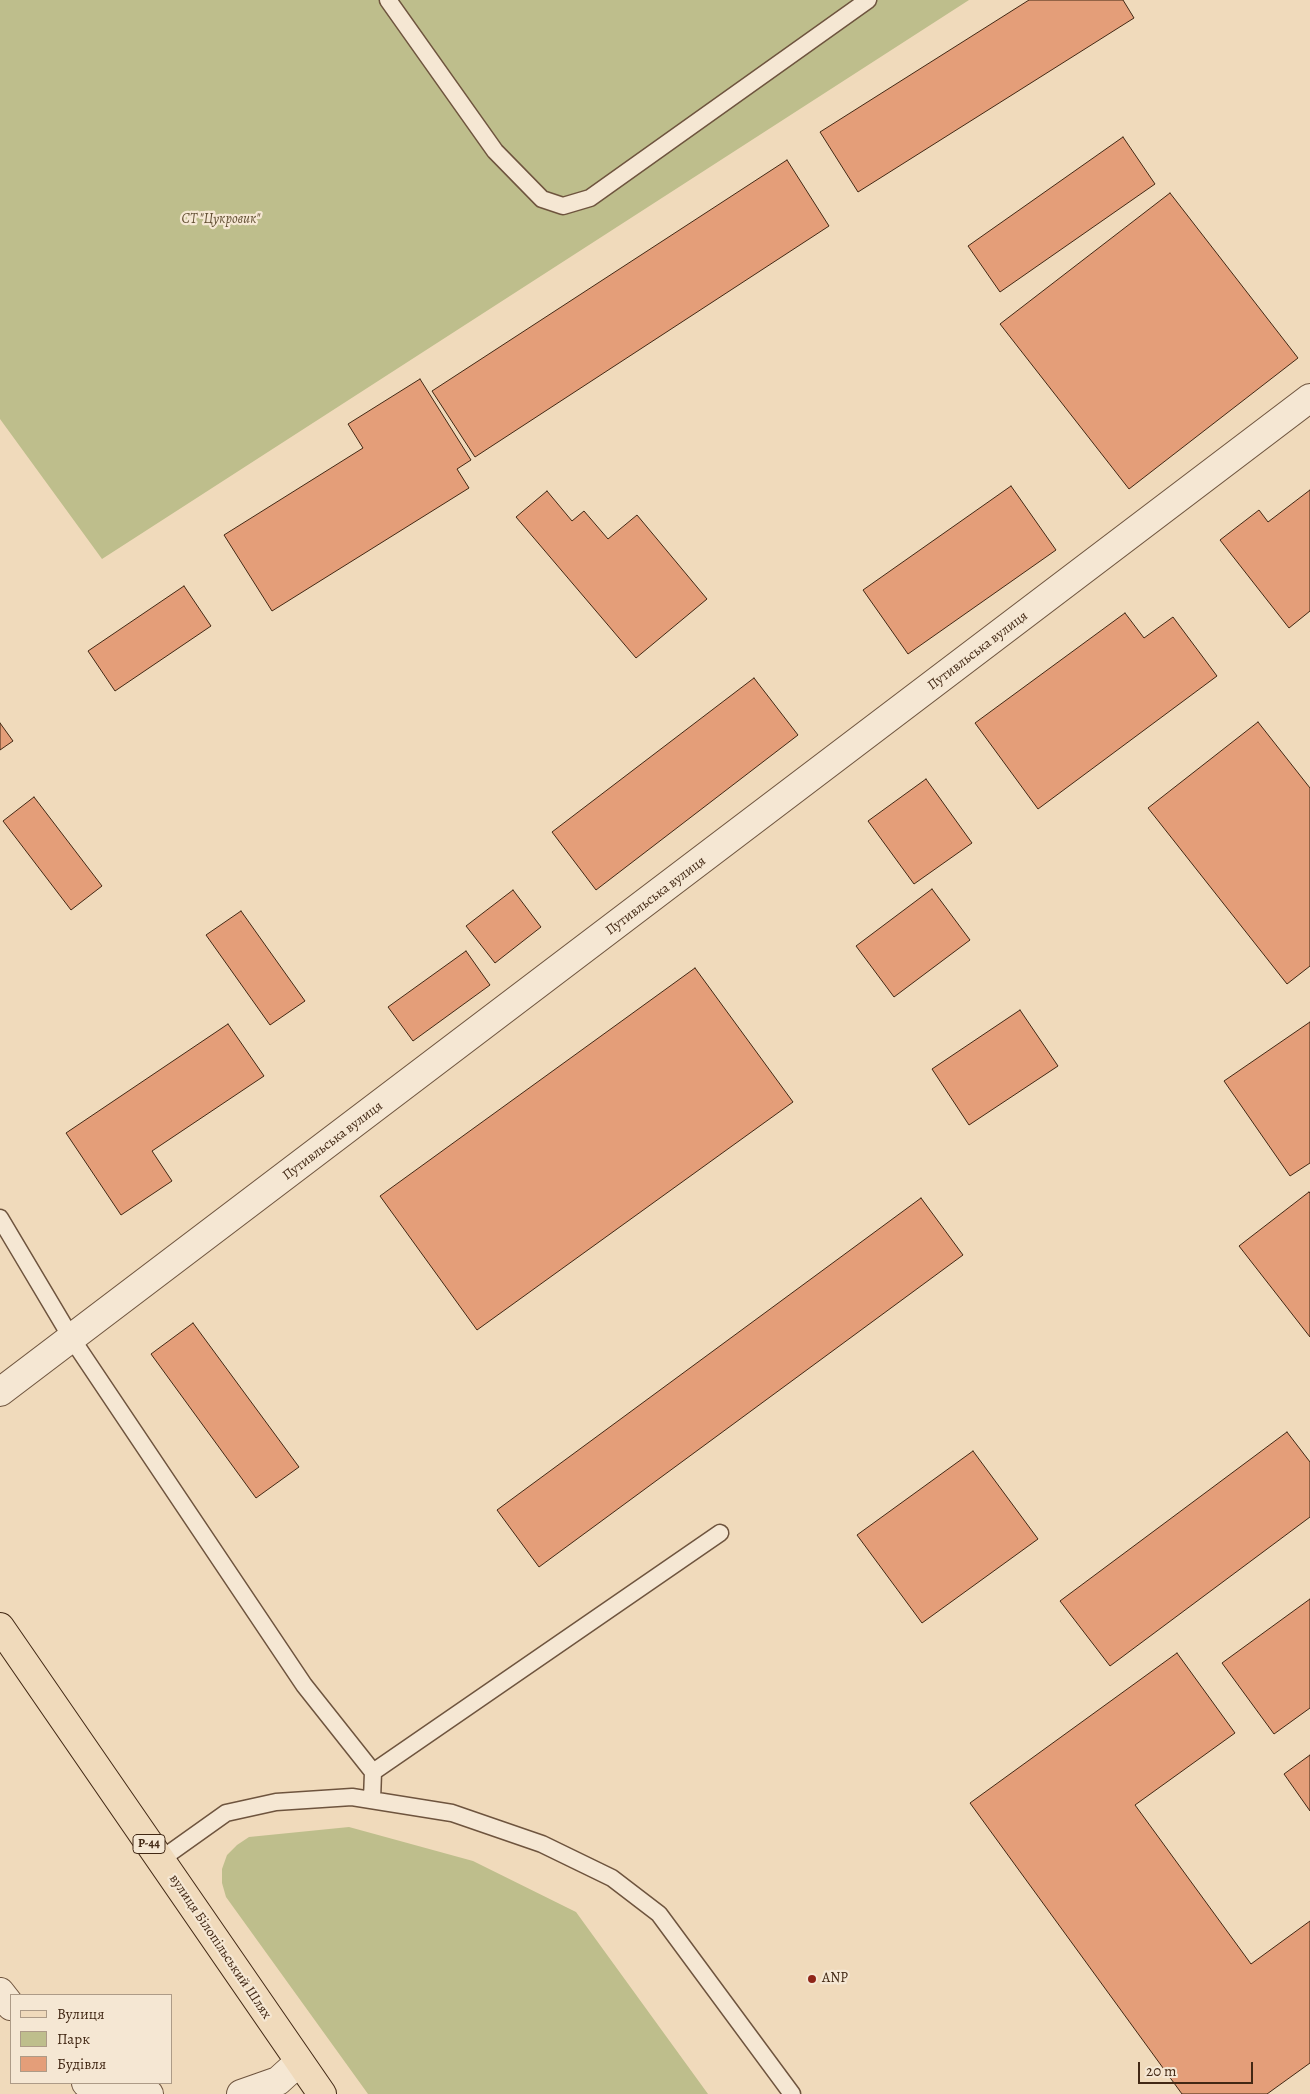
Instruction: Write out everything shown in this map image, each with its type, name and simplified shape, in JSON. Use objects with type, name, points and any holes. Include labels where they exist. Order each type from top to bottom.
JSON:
[{"type":"main road","name":"вулиця Білопільський Шлях","points":[[0,1627],[322,2094]]},
{"type":"street","name":"Путивльська вулиця","points":[[0,1392],[1310,398]]},
{"type":"street","points":[[0,1992],[10,2005]]},
{"type":"street","points":[[241,2094],[278,2082],[299,2062]]},
{"type":"street","points":[[88,2084],[148,2094]]},
{"type":"lane","points":[[388,0],[495,151],[542,200],[563,206],[590,198],[868,0]]},
{"type":"lane","points":[[0,1218],[72,1339],[304,1685],[372,1772],[372,1800]]},
{"type":"lane","points":[[372,1772],[720,1534]]},
{"type":"lane","points":[[160,1860],[226,1813],[276,1802],[352,1797],[452,1813],[542,1844],[612,1878],[659,1914],[792,2094]]},
{"type":"green space","name":"СТ \"Цукровик\"","points":[[0,0],[969,0],[102,559],[0,419]]},
{"type":"green space","points":[[349,1827],[473,1861],[576,1912],[708,2094],[368,2094],[226,1897],[222,1883],[222,1869],[227,1855],[249,1837]]},
{"type":"building","points":[[1029,0],[1123,0],[1134,18],[858,192],[820,132]]},
{"type":"building","points":[[1123,137],[1155,184],[1000,292],[968,246]]},
{"type":"building","points":[[787,160],[829,226],[475,457],[432,391]]},
{"type":"building","points":[[1170,193],[1298,358],[1129,489],[1000,324]]},
{"type":"building","points":[[420,379],[471,460],[457,469],[469,488],[272,611],[224,535],[363,448],[348,424]]},
{"type":"building","points":[[1011,486],[1056,550],[908,654],[863,590]]},
{"type":"building","points":[[1310,490],[1310,611],[1289,628],[1220,540],[1259,510],[1268,522]]},
{"type":"building","points":[[547,491],[572,521],[584,511],[608,539],[637,515],[707,599],[636,658],[516,517]]},
{"type":"building","points":[[184,586],[211,626],[115,691],[88,651]]},
{"type":"building","points":[[1125,613],[1144,638],[1173,617],[1217,676],[1038,809],[975,723]]},
{"type":"building","points":[[754,678],[798,735],[596,890],[552,832]]},
{"type":"building","points":[[1258,722],[1310,788],[1310,966],[1287,984],[1148,808]]},
{"type":"building","points":[[0,723],[13,741],[0,750]]},
{"type":"building","points":[[926,779],[972,843],[914,884],[868,821]]},
{"type":"building","points":[[34,797],[102,886],[71,910],[3,821]]},
{"type":"building","points":[[932,889],[970,940],[894,997],[856,946]]},
{"type":"building","points":[[513,890],[541,927],[495,963],[466,926]]},
{"type":"building","points":[[241,911],[305,1001],[270,1025],[206,935]]},
{"type":"building","points":[[466,951],[490,985],[413,1041],[388,1007]]},
{"type":"building","points":[[695,968],[793,1102],[477,1330],[380,1196]]},
{"type":"building","points":[[1020,1010],[1058,1066],[969,1125],[932,1069]]},
{"type":"building","points":[[1310,1022],[1310,1163],[1290,1176],[1224,1081]]},
{"type":"building","points":[[228,1024],[264,1076],[152,1151],[172,1181],[121,1215],[66,1133]]},
{"type":"building","points":[[1310,1193],[1310,1337],[1239,1246]]},
{"type":"building","points":[[921,1198],[963,1255],[539,1567],[497,1510]]},
{"type":"building","points":[[193,1323],[299,1467],[256,1498],[151,1354]]},
{"type":"building","points":[[1287,1432],[1310,1462],[1310,1517],[1110,1666],[1060,1601]]},
{"type":"building","points":[[973,1451],[1038,1539],[922,1623],[857,1535]]},
{"type":"building","points":[[1310,1599],[1310,1708],[1274,1734],[1222,1663]]},
{"type":"building","points":[[1177,1653],[1235,1733],[1135,1805],[1251,1964],[1310,1921],[1310,2063],[1267,2094],[1182,2094],[970,1803]]},
{"type":"building","points":[[1310,1755],[1310,1811],[1284,1774]]},
{"type":"place","name":"ANP","points":[[812,1979]]}]
